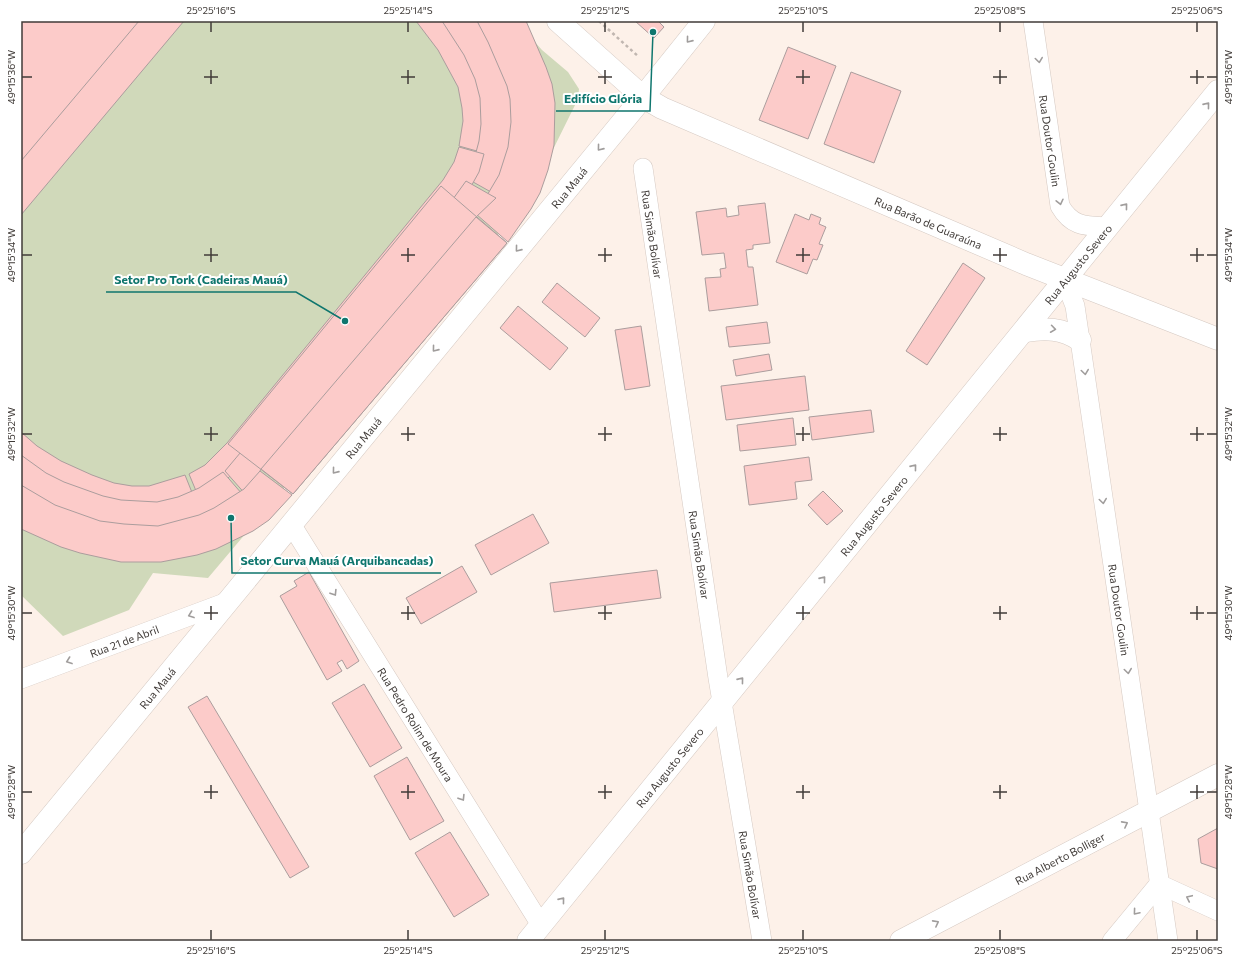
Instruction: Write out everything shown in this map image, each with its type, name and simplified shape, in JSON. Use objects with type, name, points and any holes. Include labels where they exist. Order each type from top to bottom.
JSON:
[{"type":"main road","name":"Rua Barão de Guaraúna","points":[[558,21],[643,97],[662,108],[1065,280],[1218,339]]},
{"type":"main road","name":"Rua Mauá","points":[[21,853],[704,21]]},
{"type":"main road","name":"Rua Augusto Severo","points":[[534,933],[1025,331],[1107,227],[1218,91]]},
{"type":"main road","points":[[1025,331],[1046,328],[1057,329],[1069,333],[1080,340]]},
{"type":"main road","name":"Rua Alberto Bolliger","points":[[901,941],[1218,775]]},
{"type":"street","name":"Rua Doutor Goulin","points":[[1033,21],[1060,206],[1065,215],[1074,222],[1084,226],[1107,227]]},
{"type":"street","name":"Rua Simão Bolívar","points":[[643,168],[722,703],[762,941]]},
{"type":"street","name":"Rua Doutor Goulin","points":[[1065,280],[1075,306],[1168,941]]},
{"type":"street","name":"Rua Pedro Rolim de Moura","points":[[291,524],[534,933]]},
{"type":"street","name":"Rua 21 de Abril","points":[[21,679],[227,602]]},
{"type":"street","points":[[1112,941],[1159,884],[1218,911]]},
{"type":"path","points":[[599,21],[639,57]]},
{"type":"green space","points":[[21,21],[516,21],[542,50],[568,72],[579,89],[578,99],[529,198],[208,578],[153,573],[129,610],[63,636],[21,595]]},
{"type":"building","points":[[21,21],[150,21],[21,174]]},
{"type":"building","points":[[139,21],[184,21],[21,215],[21,161]]},
{"type":"building","points":[[416,21],[466,21],[478,41],[494,76],[500,103],[498,140],[487,138],[484,153],[459,146],[463,121],[458,87],[438,50]]},
{"type":"building","points":[[442,21],[497,21],[509,42],[522,74],[529,104],[529,134],[526,151],[518,176],[507,201],[466,178],[479,141],[481,124],[480,98],[475,79],[464,55]]},
{"type":"building","points":[[477,21],[526,21],[546,67],[552,84],[555,103],[554,145],[548,170],[540,193],[531,209],[508,242],[476,214],[499,175],[508,147],[511,122],[510,99],[507,86]]},
{"type":"building","points":[[635,21],[658,21],[664,27],[654,38]]},
{"type":"building","points":[[788,47],[836,66],[808,139],[759,120]]},
{"type":"building","points":[[851,72],[901,91],[874,163],[824,144]]},
{"type":"building","points":[[459,147],[484,154],[479,172],[464,199],[247,459],[222,484],[199,498],[189,474],[205,465],[227,443],[443,180],[454,162]]},
{"type":"building","points":[[466,181],[496,198],[476,217],[261,469],[247,496],[225,471],[453,199]]},
{"type":"building","points":[[441,186],[507,243],[293,494],[228,444]]},
{"type":"building","points":[[765,203],[770,243],[753,245],[753,249],[746,250],[748,267],[753,267],[758,305],[709,311],[705,278],[721,277],[720,269],[726,268],[724,253],[702,255],[696,212],[726,208],[727,217],[739,215],[738,206]]},
{"type":"building","points":[[795,214],[809,220],[811,214],[821,218],[819,224],[826,227],[819,244],[823,245],[817,260],[813,259],[807,274],[776,262]]},
{"type":"building","points":[[476,217],[507,243],[293,494],[261,469]]},
{"type":"building","points":[[963,263],[985,278],[927,365],[906,351]]},
{"type":"building","points":[[557,283],[600,318],[585,337],[542,302]]},
{"type":"building","points":[[518,306],[568,348],[550,370],[500,328]]},
{"type":"building","points":[[767,322],[770,343],[729,347],[726,327]]},
{"type":"building","points":[[641,326],[650,386],[625,390],[615,330]]},
{"type":"building","points":[[769,354],[772,370],[736,376],[733,360]]},
{"type":"building","points":[[805,376],[809,410],[726,420],[721,386]]},
{"type":"building","points":[[871,410],[874,432],[812,440],[809,417]]},
{"type":"building","points":[[793,418],[796,445],[740,451],[737,425]]},
{"type":"building","points":[[21,432],[37,446],[61,461],[114,483],[132,486],[149,486],[185,475],[197,505],[167,514],[132,515],[100,510],[58,494],[21,472]]},
{"type":"building","points":[[21,455],[46,473],[64,482],[103,496],[121,500],[157,502],[178,497],[199,488],[223,472],[249,502],[227,518],[181,535],[135,539],[98,535],[49,519],[21,503]]},
{"type":"building","points":[[809,457],[812,480],[795,482],[797,499],[749,505],[744,466]]},
{"type":"building","points":[[260,471],[292,495],[269,520],[253,531],[216,549],[197,555],[161,562],[121,562],[80,553],[61,547],[21,529],[21,485],[55,505],[100,521],[158,526],[199,515],[214,508],[244,489]]},
{"type":"building","points":[[823,491],[843,511],[827,525],[808,505]]},
{"type":"building","points":[[533,514],[549,543],[491,575],[475,545]]},
{"type":"building","points":[[462,566],[477,592],[421,624],[406,598]]},
{"type":"building","points":[[657,570],[661,598],[554,612],[550,583]]},
{"type":"building","points":[[309,572],[359,661],[347,669],[342,660],[337,663],[342,671],[327,680],[280,596],[297,586],[294,581]]},
{"type":"building","points":[[364,684],[402,748],[370,767],[332,703]]},
{"type":"building","points":[[207,696],[309,867],[290,878],[188,707]]},
{"type":"building","points":[[407,757],[444,821],[410,840],[374,776]]},
{"type":"building","points":[[1218,828],[1218,869],[1201,863],[1198,839]]},
{"type":"building","points":[[450,832],[489,895],[454,917],[415,853]]},
{"type":"place","name":"Edifício Glória","points":[[653,32]]},
{"type":"place","name":"Setor Pro Tork (Cadeiras Mauá)","points":[[345,321]]},
{"type":"place","name":"Setor Curva Mauá (Arquibancadas)","points":[[231,518]]}]
